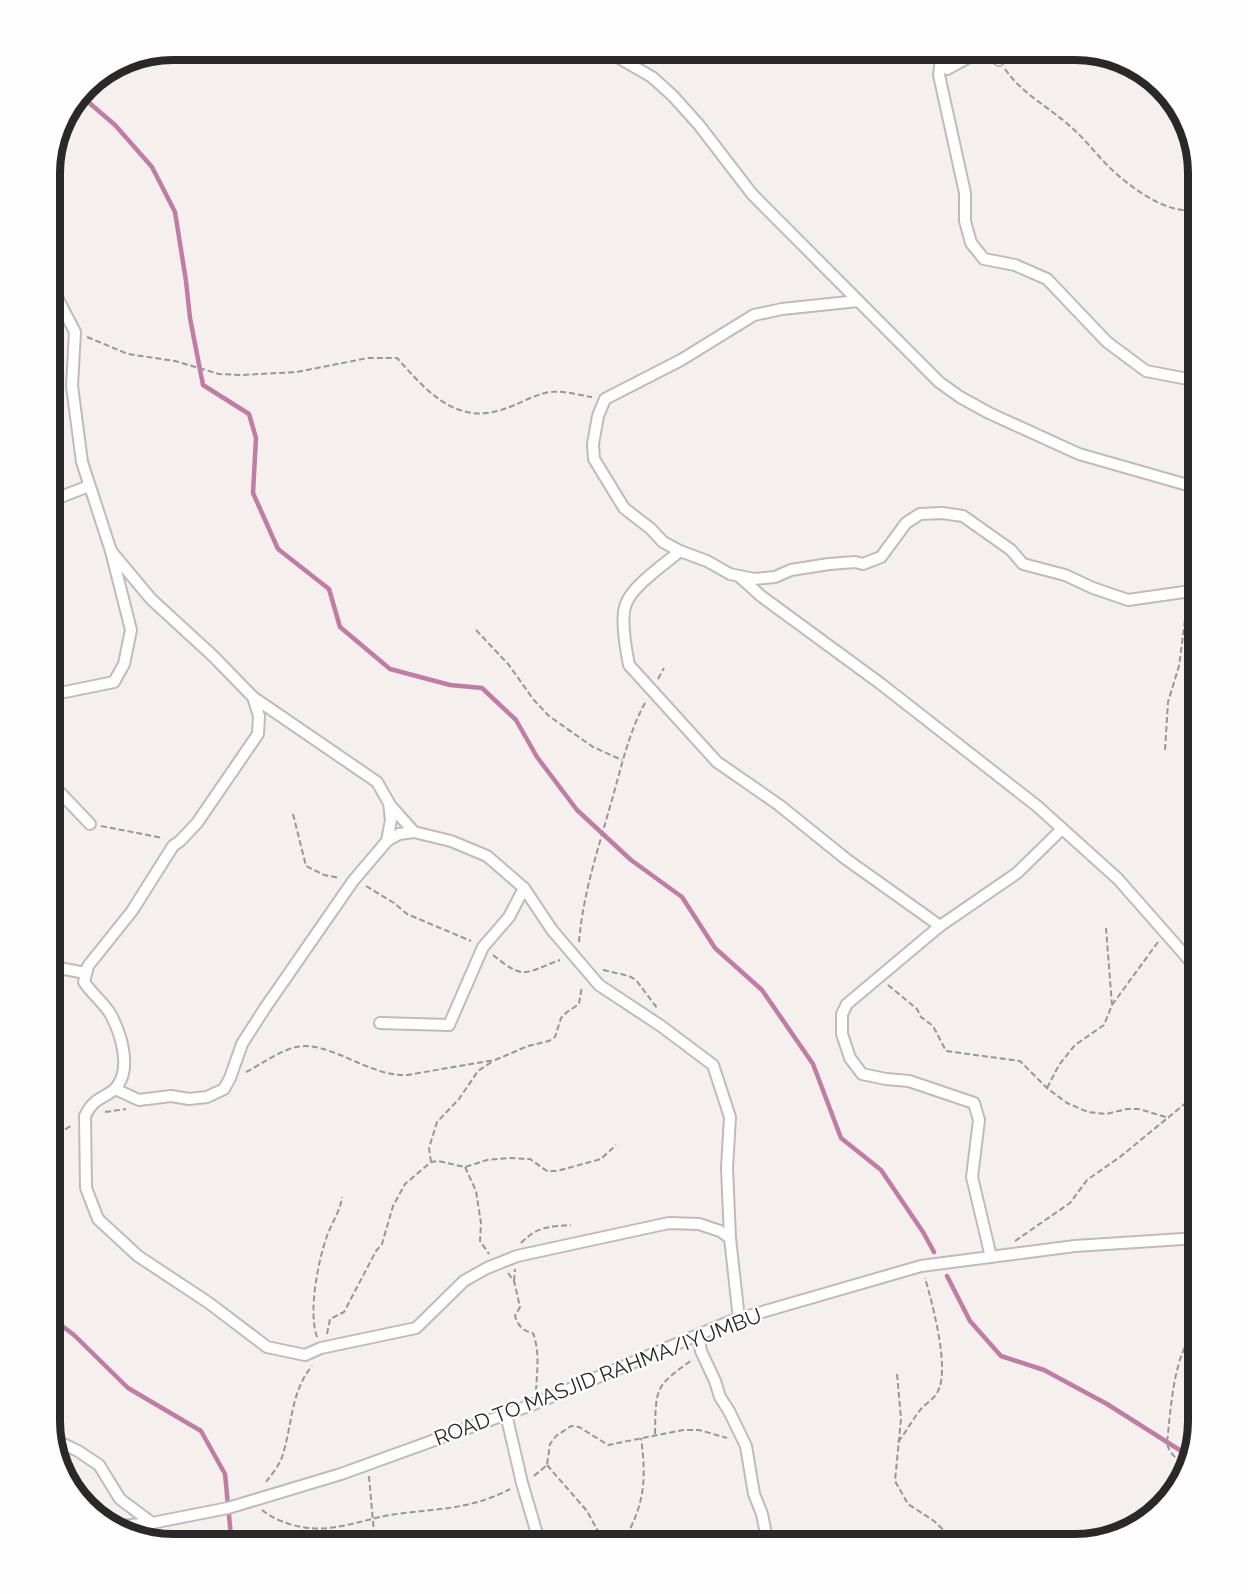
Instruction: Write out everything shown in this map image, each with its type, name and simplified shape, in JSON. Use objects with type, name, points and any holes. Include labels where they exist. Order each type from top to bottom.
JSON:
[{"type":"street","points":[[622,60],[652,77],[673,96],[699,125],[753,194],[939,382],[979,408],[1079,454],[1188,485]]},
{"type":"street","points":[[940,60],[939,75],[965,194],[965,221],[971,243],[984,259],[1015,265],[1047,279],[1107,342],[1146,371],[1188,379]]},
{"type":"street","points":[[943,60],[947,69],[964,60]]},
{"type":"street","points":[[858,301],[782,309],[754,315],[681,360],[604,399],[593,444],[594,459],[624,508],[663,542],[707,561],[730,574],[754,579],[775,577],[791,570],[829,564],[855,562],[863,564],[881,557],[906,523],[920,514],[942,513],[963,516],[1011,550],[1023,564],[1065,575],[1128,600],[1188,588]]},
{"type":"street","points":[[60,303],[75,332],[72,386],[82,462],[111,551],[131,630],[124,664],[114,682],[60,693]]},
{"type":"street","points":[[60,497],[89,486]]},
{"type":"street","points":[[111,551],[151,598],[253,697],[377,782],[389,803],[414,832]]},
{"type":"street","points":[[680,551],[626,601],[624,611],[629,665],[717,762],[779,805],[846,859],[940,926]]},
{"type":"street","points":[[739,576],[761,596],[881,684],[1037,806],[1118,879],[1188,959]]},
{"type":"street","points":[[253,697],[259,716],[258,734],[196,823],[173,846],[132,911],[88,966],[84,982],[110,1013],[121,1042],[124,1072],[115,1089],[99,1097],[89,1106],[85,1116],[86,1188],[98,1219],[138,1256],[209,1303],[267,1347],[305,1355],[321,1348],[416,1328],[464,1281],[487,1268],[518,1256],[669,1223],[699,1224],[720,1231],[730,1238]]},
{"type":"street","points":[[60,792],[90,824]]},
{"type":"street","points":[[387,841],[392,820],[389,803]]},
{"type":"street","points":[[991,1257],[972,1177],[980,1120],[974,1103],[909,1081],[862,1074],[850,1058],[842,1034],[842,1014],[847,1004],[940,926],[1017,873],[1062,829]]},
{"type":"street","points":[[115,1089],[140,1100],[171,1096],[189,1099],[207,1097],[224,1089],[242,1044],[353,881],[387,841],[399,834],[414,832],[451,841],[487,856],[524,888],[552,930],[599,986],[661,1026],[713,1065],[730,1117],[728,1168],[730,1238],[739,1319]]},
{"type":"street","points":[[380,1023],[449,1025],[483,947],[509,917],[524,888]]},
{"type":"street","points":[[60,967],[86,973]]},
{"type":"street","name":"ROAD TO MASJID RAHMA/IYUMBU","points":[[130,1525],[152,1523],[253,1502],[368,1465],[534,1404],[739,1319],[921,1266],[1075,1246],[1188,1239]]},
{"type":"street","points":[[698,1336],[701,1351],[716,1381],[720,1397],[746,1446],[754,1494],[762,1514],[766,1534]]},
{"type":"street","points":[[506,1414],[537,1534]]},
{"type":"street","points":[[63,1444],[99,1465],[120,1499],[152,1523]]},
{"type":"path","points":[[999,60],[1013,81],[1079,134],[1111,169],[1131,185],[1154,199],[1174,208],[1188,211]]},
{"type":"path","points":[[60,330],[75,332],[119,351],[175,361],[219,374],[297,372],[368,358],[397,358],[422,386],[444,404],[472,415],[495,412],[519,405],[546,392],[604,399]]},
{"type":"path","points":[[1165,750],[1168,702],[1179,666],[1188,612]]},
{"type":"path","points":[[476,630],[549,716],[593,747],[623,760]]},
{"type":"path","points":[[579,961],[581,921],[590,874],[623,760],[638,716],[664,668]]},
{"type":"path","points":[[293,814],[306,866],[324,875],[353,881],[377,892],[407,914],[483,947],[517,972],[523,973],[561,960],[579,961],[629,976],[636,980],[657,1008]]},
{"type":"path","points":[[90,824],[180,841]]},
{"type":"path","points":[[1106,928],[1112,1005]]},
{"type":"path","points":[[1047,1088],[1059,1065],[1075,1045],[1104,1025],[1112,1005],[1164,933]]},
{"type":"path","points":[[885,982],[901,994],[917,1009],[921,1017],[933,1026],[945,1051],[1020,1061],[1047,1088],[1067,1103],[1088,1112],[1110,1114],[1127,1109],[1139,1109],[1169,1118]]},
{"type":"path","points":[[431,1162],[429,1148],[436,1122],[459,1099],[478,1071],[495,1060],[555,1037],[561,1018],[579,1004],[583,993],[582,983]]},
{"type":"path","points":[[230,1078],[292,1048],[303,1046],[317,1047],[392,1075],[407,1075],[495,1060]]},
{"type":"path","points":[[1011,1244],[1070,1203],[1087,1180],[1120,1157],[1188,1102]]},
{"type":"path","points":[[60,1132],[85,1116],[131,1108]]},
{"type":"path","points":[[616,1145],[601,1159],[547,1172],[530,1160],[508,1158],[487,1160],[465,1167],[438,1161],[431,1162],[405,1184],[393,1206],[382,1244],[376,1251],[344,1312],[330,1319],[317,1360],[307,1372],[294,1404],[283,1454],[253,1502],[269,1516],[308,1528],[331,1528],[371,1519],[467,1506],[492,1499],[534,1476],[547,1465],[550,1444],[556,1436],[571,1426],[579,1426],[608,1445],[655,1434],[699,1430],[717,1434],[746,1446]]},
{"type":"path","points":[[465,1167],[476,1191],[481,1223],[480,1241],[514,1281],[520,1307],[515,1316],[517,1323],[525,1331],[533,1333],[536,1342],[538,1356],[534,1404]]},
{"type":"path","points":[[321,1348],[314,1328],[313,1307],[324,1246],[340,1210],[342,1197]]},
{"type":"path","points":[[898,1443],[921,1409],[938,1392],[940,1382],[941,1356],[938,1331],[921,1266]]},
{"type":"path","points":[[1180,1462],[1169,1450],[1167,1442],[1175,1382],[1188,1341]]},
{"type":"path","points":[[655,1434],[656,1403],[663,1383],[700,1355],[701,1351]]},
{"type":"path","points":[[897,1374],[901,1419],[895,1481],[908,1504],[934,1521],[947,1534]]},
{"type":"path","points":[[628,1534],[643,1498],[645,1474],[641,1438]]},
{"type":"path","points":[[368,1465],[373,1534]]},
{"type":"path","points":[[547,1465],[587,1511],[598,1534]]},
{"type":"waterway","points":[[86,100],[115,125],[152,167],[175,212],[190,318],[203,385],[249,414],[256,438],[253,493],[278,549],[329,589],[340,627],[390,669],[450,685],[482,688],[516,720],[537,757],[577,810],[631,860],[682,897],[715,948],[762,990],[813,1064],[841,1138],[881,1170],[934,1252]]},
{"type":"waterway","points":[[947,1276],[970,1321],[1001,1356],[1044,1370],[1107,1404],[1183,1452]]},
{"type":"waterway","points":[[60,1324],[74,1335],[128,1388],[201,1431],[225,1474],[231,1534]]}]
